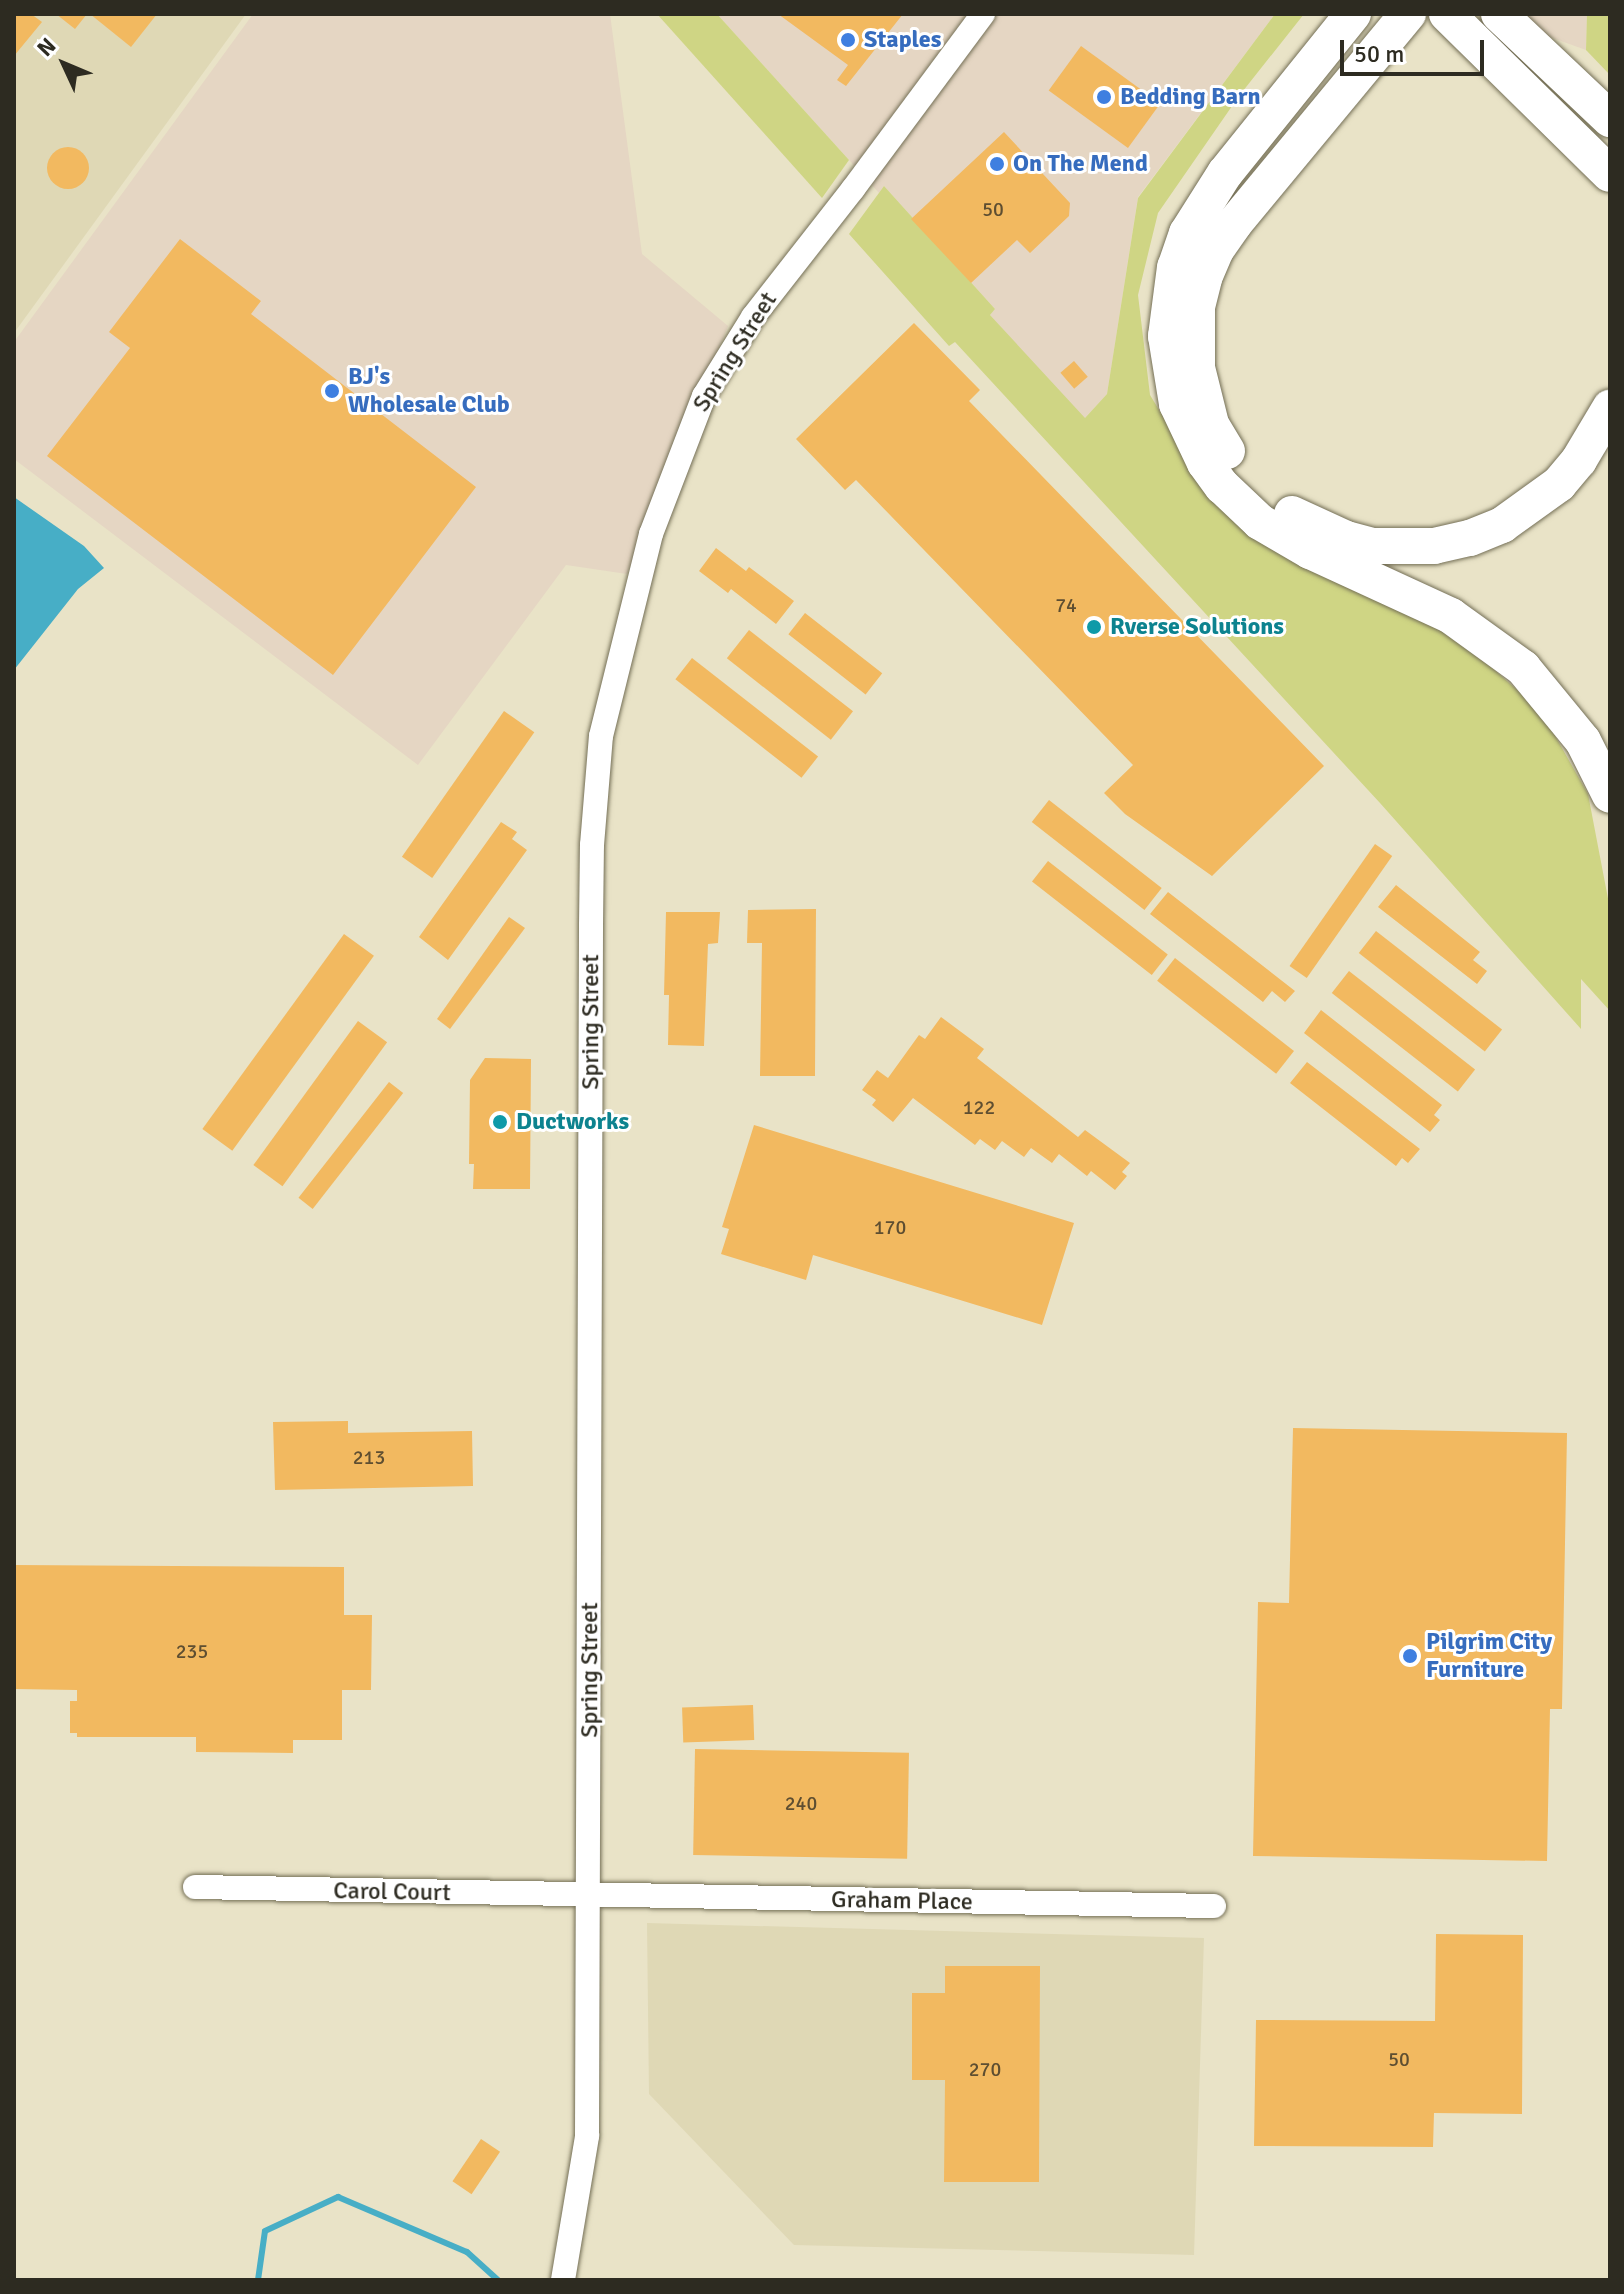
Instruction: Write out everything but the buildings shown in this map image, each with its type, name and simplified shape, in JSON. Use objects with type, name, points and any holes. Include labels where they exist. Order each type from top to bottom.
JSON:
[{"type":"highway","points":[[1353,14],[1225,173],[1187,233],[1175,267],[1166,336],[1177,404],[1189,435],[1222,486],[1260,522],[1310,551],[1451,616],[1523,668],[1583,741],[1610,795]]},
{"type":"highway","points":[[1408,14],[1216,250],[1201,292],[1195,338],[1202,396],[1211,424],[1240,470],[1296,517],[1346,539],[1402,548],[1470,538],[1502,525],[1532,506],[1559,484],[1579,460],[1610,408]]},
{"type":"highway","points":[[1447,14],[1610,174]]},
{"type":"highway","points":[[1499,14],[1610,119]]},
{"type":"street","name":"Spring Street","points":[[563,2280],[587,2136],[592,845],[601,736],[651,534],[704,396],[753,317],[983,14]]},
{"type":"street","name":"Carol Court","points":[[195,1887],[589,1896]]},
{"type":"street","name":"Graham Place","points":[[589,1896],[1214,1906]]},
{"type":"shaded area","points":[[14,14],[246,14],[14,333]]},
{"type":"shaded area","points":[[253,14],[610,14],[642,254],[728,326],[627,574],[566,565],[418,765],[14,459],[14,342]]},
{"type":"shaded area","points":[[717,14],[1275,14],[1138,197],[1107,394],[1084,419],[990,315],[995,309],[884,186],[879,193]]},
{"type":"shaded area","points":[[1486,14],[1587,14],[1586,50]]},
{"type":"shaded area","points":[[647,1923],[1204,1938],[1194,2255],[794,2245],[649,2094]]},
{"type":"green space","points":[[657,14],[717,14],[849,160],[822,198]]},
{"type":"green space","points":[[1275,14],[1304,14],[1239,96],[1158,213],[1138,295],[1150,395],[1194,468],[1434,626],[1491,667],[1541,711],[1588,794],[1610,909],[1610,1011],[1581,979],[1581,1029],[1380,803],[955,342],[949,346],[849,234],[884,186],[995,309],[990,315],[1085,418],[1107,394],[1138,198]]},
{"type":"green space","points":[[1587,14],[1610,14],[1610,75],[1586,50]]},
{"type":"water","points":[[14,497],[84,546],[104,568],[78,589],[14,670]]},
{"type":"waterway","points":[[258,2280],[265,2231],[338,2197],[467,2252],[498,2280]]},
{"type":"place","name":"Staples","points":[[848,40]]},
{"type":"place","name":"Bedding Barn","points":[[1104,97]]},
{"type":"place","name":"On The Mend","points":[[997,164]]},
{"type":"place","name":"BJ's Wholesale Club","points":[[332,391]]},
{"type":"place","name":"Rverse Solutions","points":[[1094,627]]},
{"type":"place","name":"Ductworks","points":[[500,1122]]},
{"type":"place","name":"Pilgrim City Furniture","points":[[1410,1656]]}]
